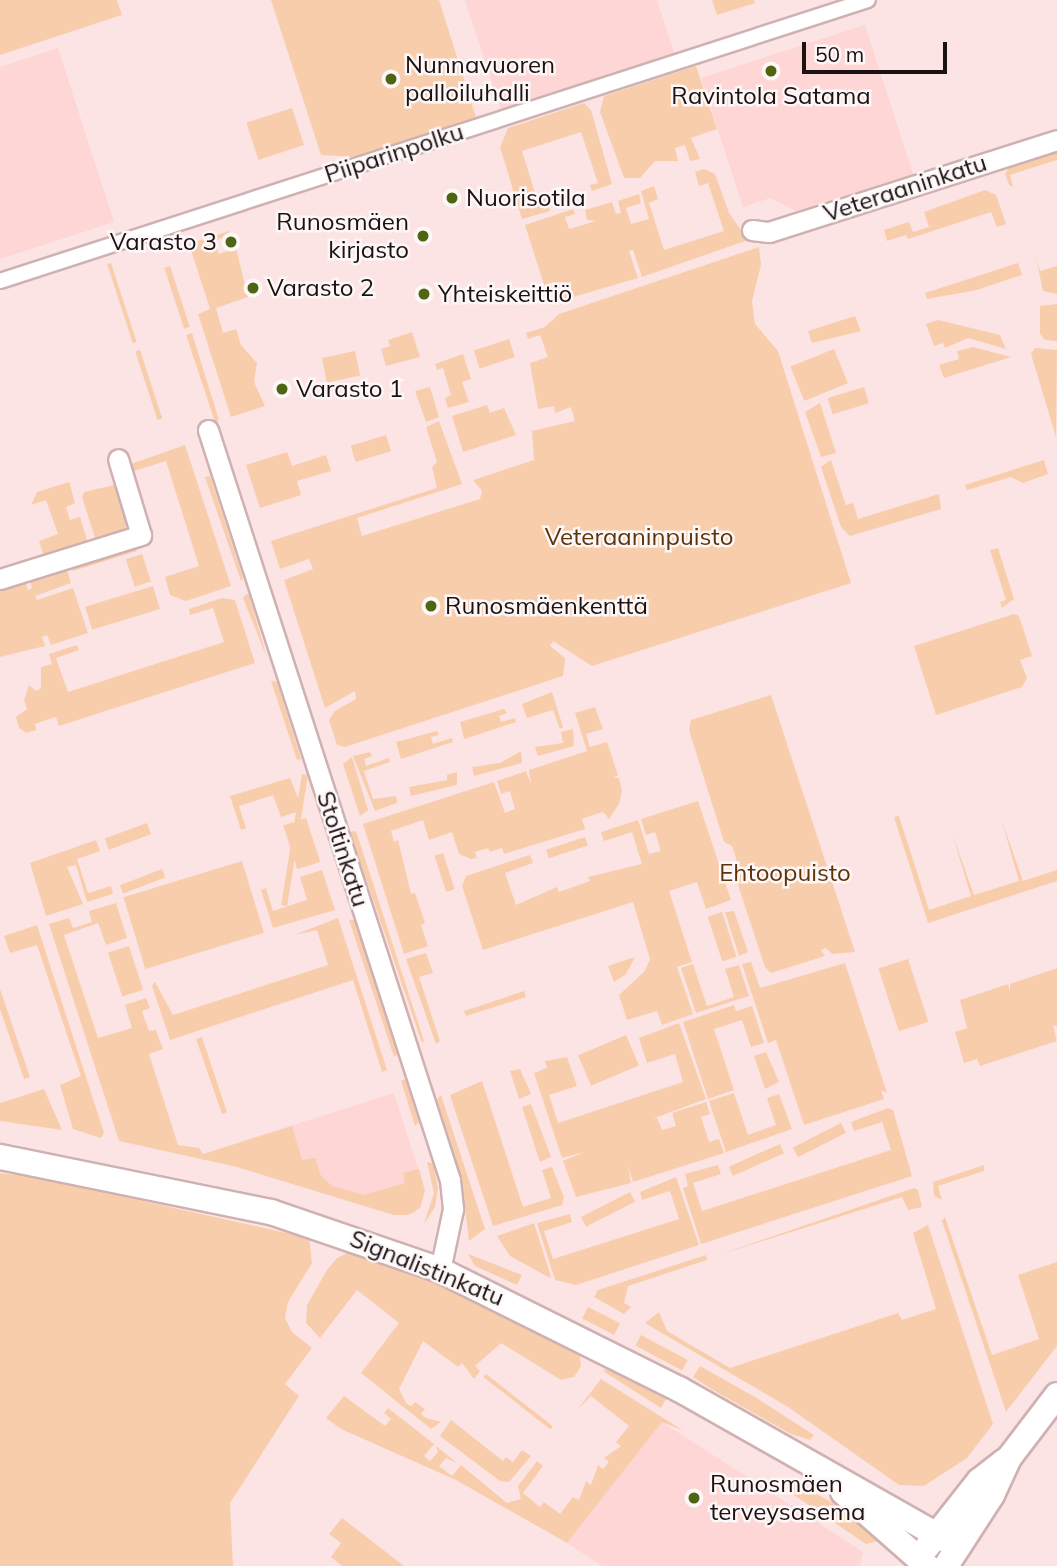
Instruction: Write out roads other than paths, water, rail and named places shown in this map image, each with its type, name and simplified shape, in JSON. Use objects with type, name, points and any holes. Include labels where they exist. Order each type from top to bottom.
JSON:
[{"type":"street","name":"Piiparinpolku","points":[[0,281],[869,0]]},
{"type":"street","name":"Veteraaninkatu","points":[[752,230],[769,232],[1057,140]]},
{"type":"street","name":"Stoltinkatu","points":[[208,430],[450,1181],[453,1209],[440,1270]]},
{"type":"street","points":[[0,579],[141,535],[118,459]]},
{"type":"street","name":"Signalistinkatu","points":[[0,1157],[271,1212],[440,1270],[591,1342],[935,1532],[951,1556]]},
{"type":"street","points":[[951,1556],[992,1495],[1009,1458],[1057,1395]]},
{"type":"street","points":[[921,1564],[935,1532],[979,1481],[1009,1458]]},
{"type":"street","name":"Signalistinkatu","points":[[820,1470],[921,1564]]},
{"type":"place","name":"Ravintola Satama","points":[[771,71]]},
{"type":"place","name":"Nunnavuoren palloiluhalli","points":[[391,79]]},
{"type":"place","name":"Nuorisotila","points":[[452,198]]},
{"type":"place","name":"Runosmäen kirjasto","points":[[423,236]]},
{"type":"place","name":"Varasto 3","points":[[231,242]]},
{"type":"place","name":"Varasto 2","points":[[253,288]]},
{"type":"place","name":"Yhteiskeittiö","points":[[424,294]]},
{"type":"place","name":"Varasto 1","points":[[282,389]]},
{"type":"place","name":"Runosmäenkenttä","points":[[431,606]]},
{"type":"place","name":"Runosmäen terveysasema","points":[[694,1498]]},
{"type":"park label","name":"Veteraaninpuisto","points":[[639,537]]},
{"type":"park label","name":"Ehtoopuisto","points":[[785,873]]}]
